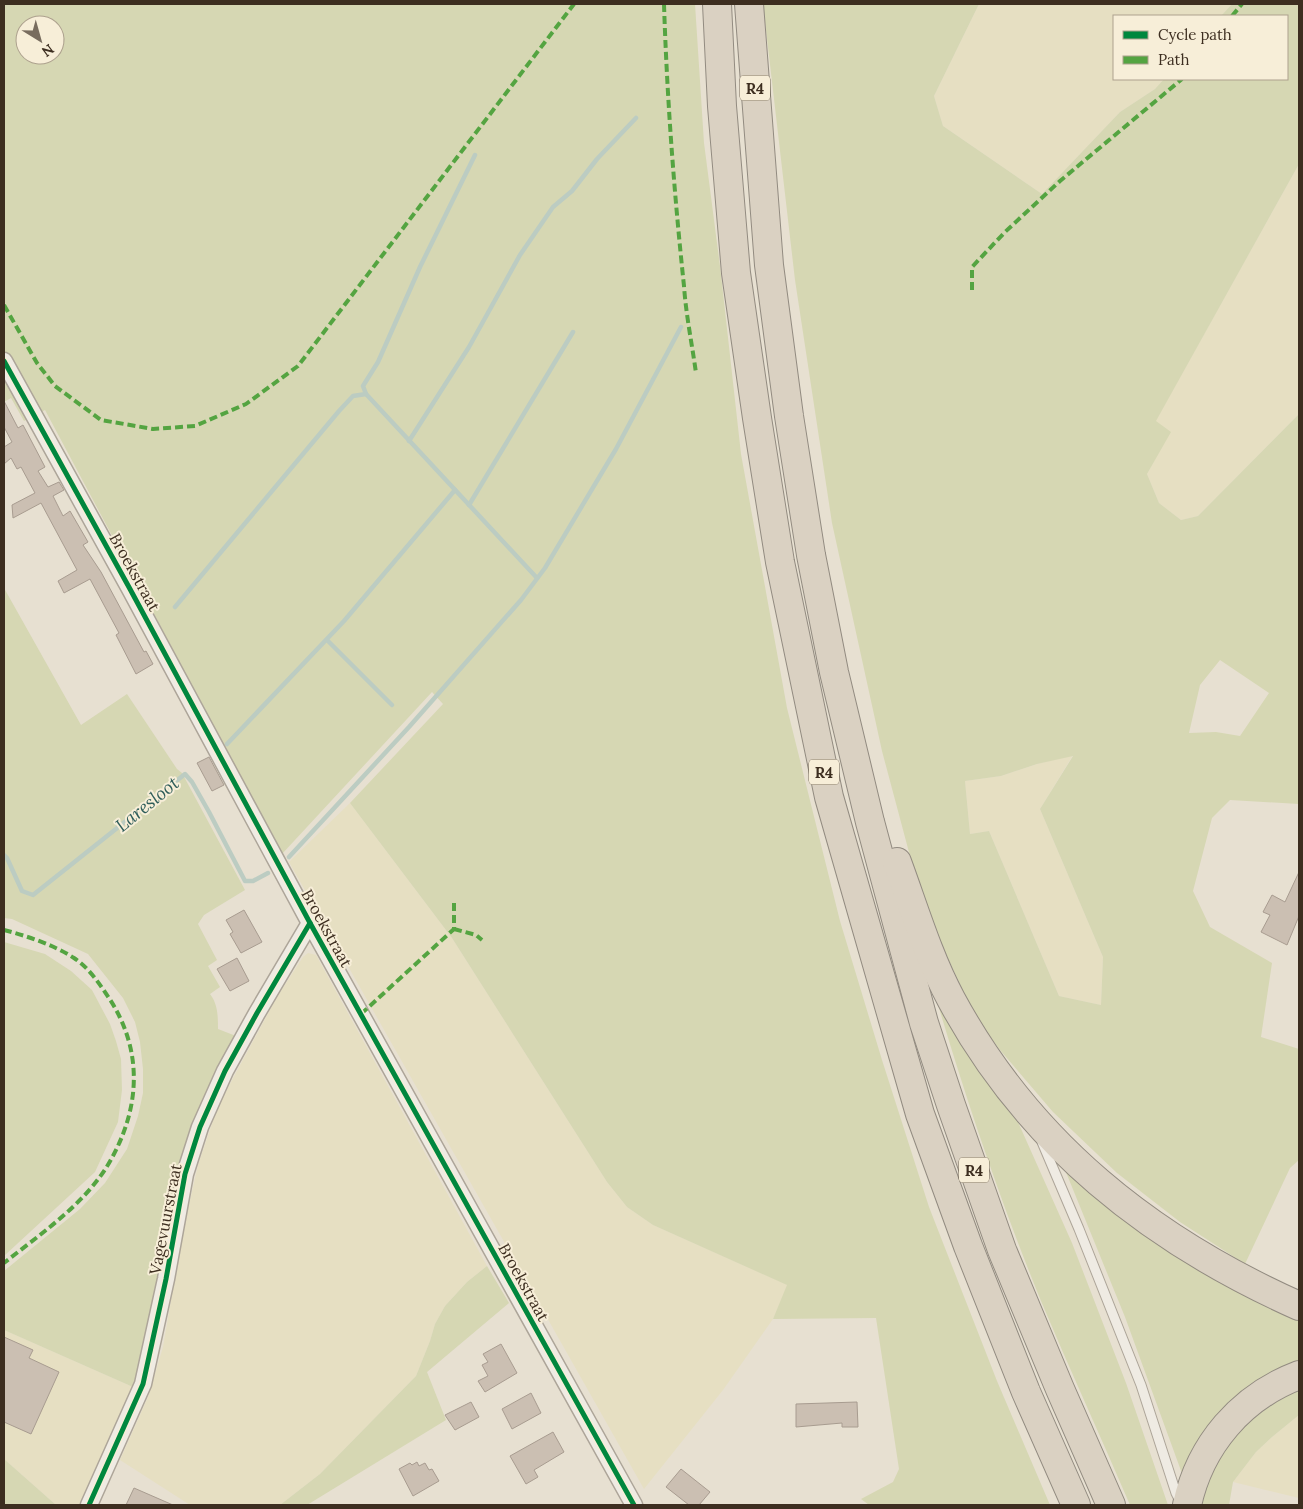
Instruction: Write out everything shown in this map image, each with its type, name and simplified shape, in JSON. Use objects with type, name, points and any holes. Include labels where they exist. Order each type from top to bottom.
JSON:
[{"type":"highway","name":"R4","points":[[717,4],[722,106],[736,273],[780,562],[829,796],[920,1114],[968,1246],[1026,1392],[1076,1505]]},
{"type":"highway","name":"R4","points":[[749,4],[770,265],[789,416],[834,672],[870,822],[924,1023],[983,1196],[1002,1250],[1110,1505]]},
{"type":"highway","points":[[870,822],[896,859],[928,951],[951,998],[977,1044],[1035,1121],[1090,1175],[1132,1210],[1175,1241],[1263,1290],[1299,1306]]},
{"type":"highway","points":[[1187,1505],[1191,1487],[1201,1462],[1217,1435],[1249,1402],[1274,1386],[1299,1375]]},
{"type":"street","name":"Broekstraat","points":[[4,361],[130,589],[310,923],[634,1505]]},
{"type":"street","name":"Vagevuurstraat","points":[[88,1505],[143,1384],[166,1279],[185,1174],[200,1126],[225,1071],[310,923]]},
{"type":"lane","points":[[1035,1121],[1140,1385],[1176,1493],[1183,1505]]},
{"type":"shaded area","points":[[979,4],[1232,4],[1222,15],[1113,15],[1113,80],[1163,80],[1155,89],[1120,112],[1042,194],[943,126],[934,96]]},
{"type":"shaded area","points":[[1299,164],[1299,414],[1198,516],[1181,520],[1159,503],[1147,474],[1170,432],[1155,422]]},
{"type":"shaded area","points":[[1073,755],[1040,809],[1103,957],[1101,1005],[1059,996],[989,831],[970,834],[965,781],[1001,776]]},
{"type":"shaded area","points":[[350,803],[452,938],[607,1182],[627,1207],[653,1225],[788,1285],[773,1319],[723,1390],[644,1489],[289,862]]},
{"type":"shaded area","points":[[308,953],[316,955],[487,1266],[467,1282],[445,1306],[435,1324],[416,1376],[320,1474],[280,1505],[190,1505],[120,1460],[148,1397],[163,1347],[182,1236],[198,1165],[218,1106],[277,997],[303,957]]},
{"type":"shaded area","points":[[4,1330],[133,1387],[83,1505],[56,1505],[4,1459]]},
{"type":"shaded area","points":[[1299,1415],[1299,1498],[1233,1482],[1256,1452]]},
{"type":"green space","points":[[4,4],[695,4],[704,143],[741,454],[787,708],[840,921],[929,1207],[997,1381],[1050,1505],[869,1505],[861,1499],[893,1482],[899,1469],[876,1318],[773,1319],[787,1285],[653,1225],[627,1207],[607,1182],[452,938],[350,803],[443,704],[432,692],[282,854],[45,410],[24,421],[11,398],[4,402]]},
{"type":"green space","points":[[763,4],[979,4],[934,96],[943,126],[1042,194],[1120,112],[1155,89],[1163,80],[1288,80],[1288,15],[1222,15],[1232,4],[1299,4],[1299,164],[1156,421],[1171,432],[1147,474],[1159,503],[1181,520],[1198,516],[1299,414],[1299,804],[1230,800],[1212,818],[1193,891],[1210,927],[1272,963],[1261,1037],[1299,1049],[1299,1160],[1290,1168],[1245,1264],[1180,1222],[1117,1173],[1053,1112],[1000,1050],[974,1015],[941,943],[914,871],[882,751],[832,523],[795,280]],"holes":[[[1220,660],[1269,693],[1240,736],[1216,732],[1189,733],[1200,685]],[[1073,756],[1040,809],[1103,957],[1101,1005],[1059,996],[989,831],[970,834],[965,781],[1001,776],[1037,764]]]},
{"type":"green space","points":[[4,588],[81,725],[127,694],[177,769],[182,773],[245,890],[204,915],[198,924],[217,960],[208,966],[220,987],[210,994],[216,1006],[218,1029],[236,1036],[158,1286],[133,1387],[4,1330],[4,1271],[80,1209],[105,1183],[127,1149],[138,1116],[143,1093],[143,1069],[140,1042],[135,1022],[123,998],[88,954],[12,919],[4,918]]},
{"type":"green space","points":[[4,942],[45,954],[71,971],[92,990],[110,1024],[116,1041],[121,1059],[122,1090],[118,1122],[95,1172],[4,1256]]},
{"type":"green space","points":[[932,984],[1010,1104],[1072,1243],[1126,1383],[1168,1505],[1130,1505],[1041,1301],[996,1184],[956,1064]]},
{"type":"green space","points":[[1061,1160],[1299,1315],[1299,1364],[1184,1479],[1125,1317]]},
{"type":"green space","points":[[487,1266],[509,1303],[427,1372],[446,1420],[307,1505],[280,1505],[320,1474],[416,1376],[435,1324],[445,1306],[467,1282]]},
{"type":"green space","points":[[1299,1389],[1299,1415],[1256,1452],[1233,1482],[1229,1505],[1202,1505],[1207,1485],[1215,1467],[1236,1435],[1265,1410]]},
{"type":"green space","points":[[4,1459],[56,1505],[4,1505]]},
{"type":"building","points":[[4,401],[18,428],[23,425],[45,467],[38,471],[48,487],[59,482],[64,490],[53,496],[63,516],[70,511],[88,542],[83,545],[101,572],[144,652],[146,651],[153,664],[136,674],[116,635],[119,633],[90,579],[64,593],[58,581],[77,570],[41,503],[13,518],[12,505],[35,493],[21,467],[17,469],[11,458],[4,464],[4,447],[12,442],[4,427]]},
{"type":"building","points":[[209,757],[224,785],[212,791],[197,763]]},
{"type":"building","points":[[1299,872],[1299,916],[1287,945],[1261,932],[1270,915],[1263,912],[1272,895],[1285,902]]},
{"type":"building","points":[[244,910],[262,942],[241,953],[230,934],[233,932],[226,920]]},
{"type":"building","points":[[237,958],[249,981],[230,991],[217,969]]},
{"type":"building","points":[[4,1337],[33,1350],[29,1358],[59,1372],[31,1434],[4,1422]]},
{"type":"building","points":[[501,1344],[517,1373],[485,1392],[478,1381],[488,1376],[482,1365],[488,1362],[483,1354]]},
{"type":"building","points":[[531,1393],[541,1413],[512,1429],[502,1409]]},
{"type":"building","points":[[471,1402],[479,1417],[455,1430],[445,1415]]},
{"type":"building","points":[[857,1402],[858,1427],[842,1427],[842,1423],[796,1427],[796,1404]]},
{"type":"building","points":[[553,1432],[564,1452],[534,1470],[538,1477],[526,1484],[510,1456]]},
{"type":"building","points":[[417,1462],[419,1466],[425,1463],[429,1470],[432,1469],[439,1481],[413,1496],[399,1469],[410,1463],[412,1465]]},
{"type":"building","points":[[681,1469],[710,1492],[699,1505],[689,1505],[666,1487]]},
{"type":"building","points":[[134,1488],[173,1505],[126,1505]]},
{"type":"waterway","points":[[409,441],[469,347],[520,255],[553,207],[572,191],[597,159],[636,118]]},
{"type":"waterway","points":[[475,155],[420,267],[378,362],[363,386],[366,394],[537,578]]},
{"type":"waterway","points":[[289,857],[409,727],[521,600],[545,568],[616,449],[681,327]]},
{"type":"waterway","points":[[469,505],[573,332]]},
{"type":"waterway","points":[[175,607],[339,411],[353,396],[366,394]]},
{"type":"waterway","points":[[227,744],[344,621],[455,490]]},
{"type":"waterway","points":[[327,640],[392,705]]},
{"type":"waterway","name":"Laresloot","points":[[4,855],[22,891],[33,895],[185,774],[192,782],[209,812],[245,881],[253,881],[268,873]]},
{"type":"marked path","points":[[4,305],[37,363],[55,386],[101,420],[153,429],[195,426],[246,404],[298,366],[574,4]]},
{"type":"marked path","points":[[664,4],[677,216],[686,308],[696,373]]},
{"type":"marked path","points":[[1233,15],[1242,4]]},
{"type":"marked path","points":[[972,290],[972,267],[1005,232],[1060,181],[1181,80]]},
{"type":"marked path","points":[[361,1014],[454,929],[454,900]]},
{"type":"marked path","points":[[454,929],[476,935],[482,940]]},
{"type":"marked path","points":[[4,930],[58,949],[74,958],[93,976],[121,1019],[133,1061],[134,1083],[126,1126],[106,1168],[96,1182],[59,1220],[4,1263]]},
{"type":"cycle path","points":[[4,361],[130,589],[310,923],[634,1505]]},
{"type":"cycle path","points":[[89,1505],[143,1384],[166,1279],[185,1174],[200,1127],[225,1071],[310,923]]}]
